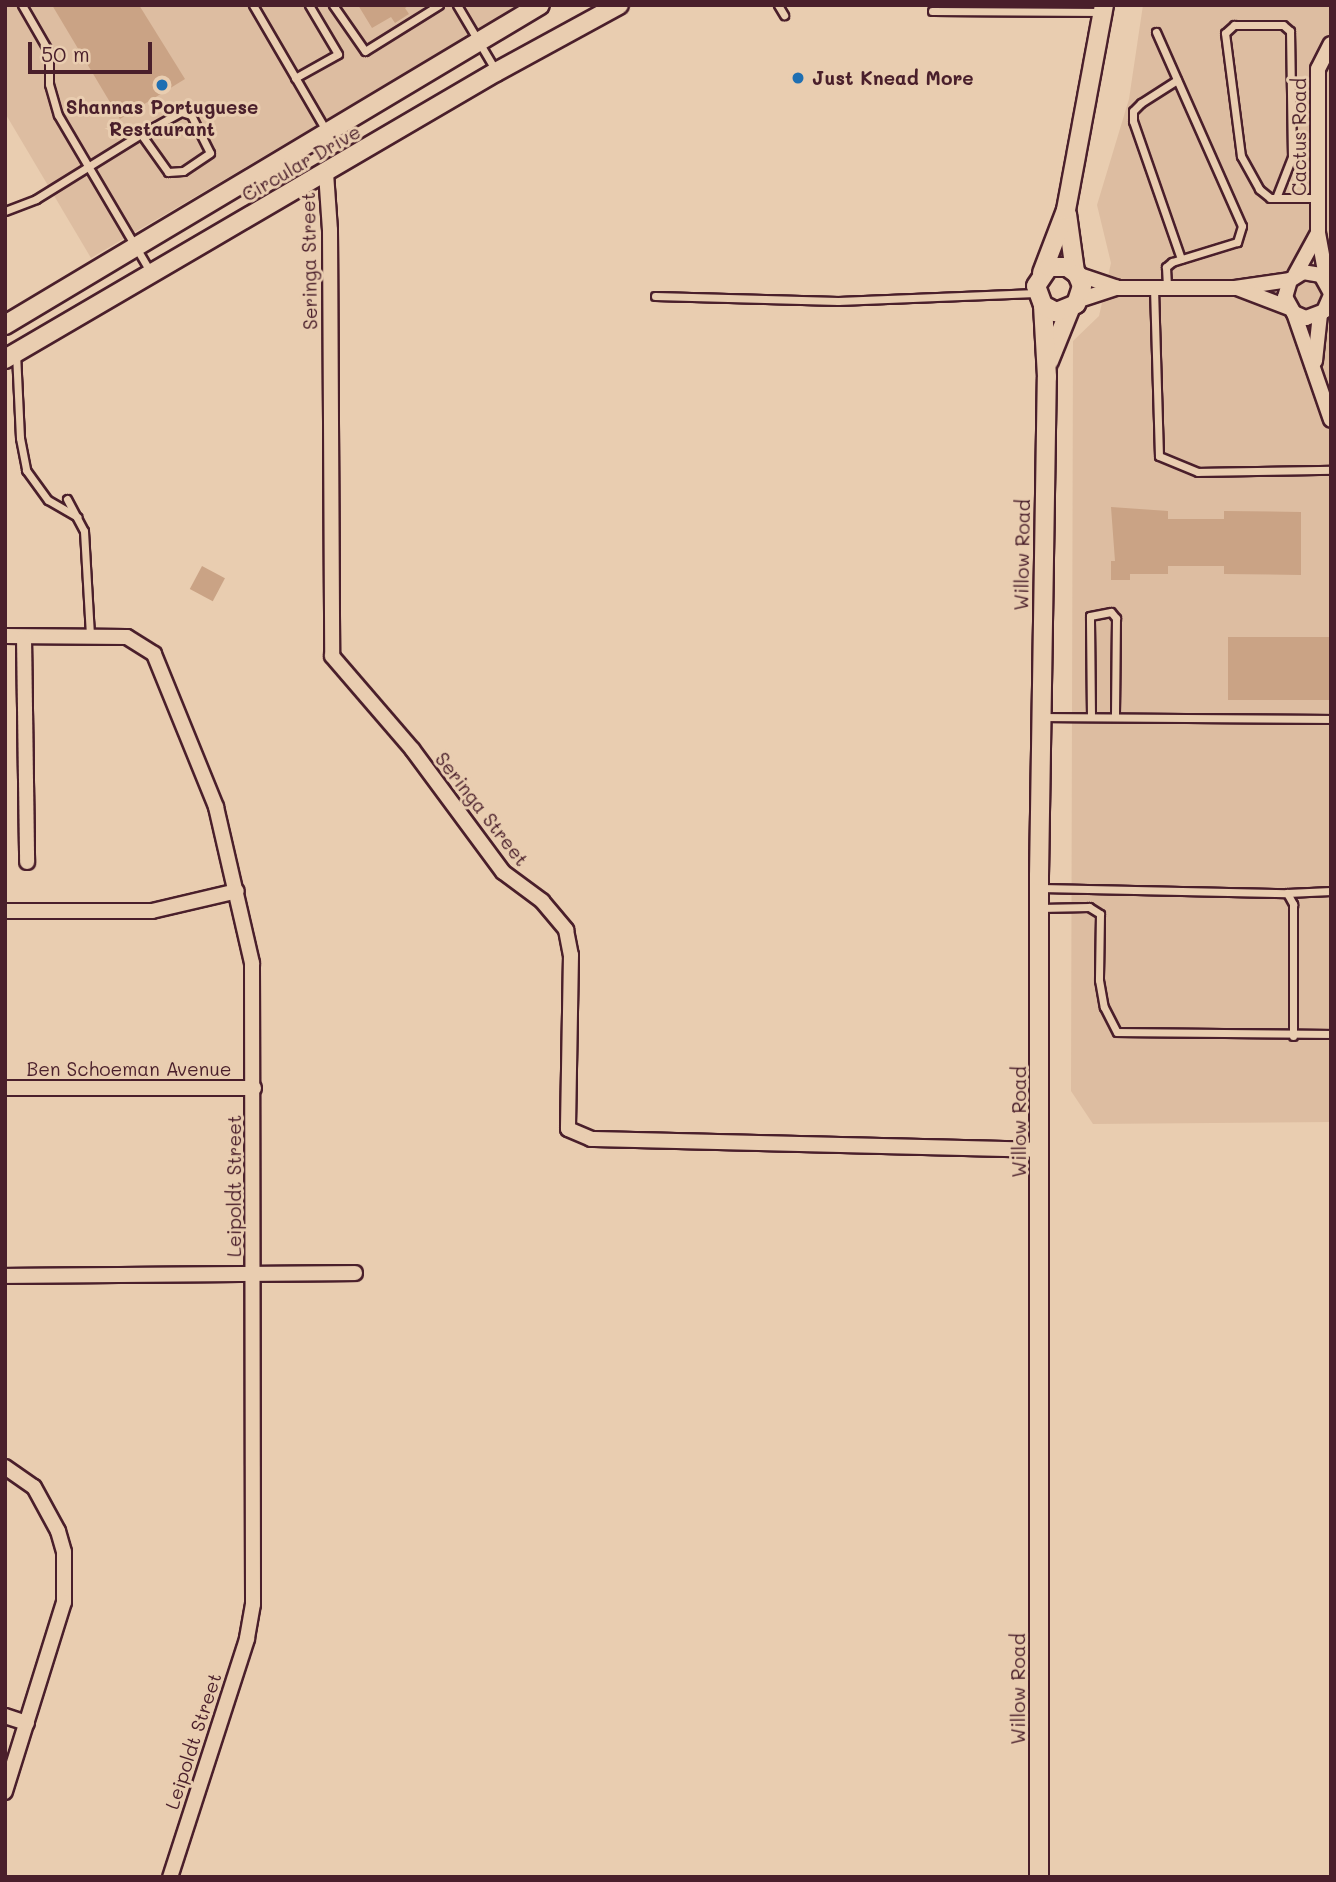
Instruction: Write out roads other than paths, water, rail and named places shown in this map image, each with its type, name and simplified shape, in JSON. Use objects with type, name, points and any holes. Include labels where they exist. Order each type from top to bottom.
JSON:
[{"type":"street","name":"Circular Drive","points":[[5,325],[540,5]]},
{"type":"street","name":"Circular Drive","points":[[11,356],[496,72],[619,5]]},
{"type":"street","name":"Willow Road","points":[[1039,1877],[1040,888],[1047,368],[1040,299],[1042,273],[1066,210],[1104,9]]},
{"type":"street","name":"Cactus Road","points":[[1315,366],[1328,296],[1318,233],[1318,69],[1331,44]]},
{"type":"street","name":"Seringa Street","points":[[326,173],[330,230],[332,656],[412,749],[503,872],[548,907],[566,930],[571,955],[568,1129],[591,1139],[1039,1150]]},
{"type":"street","name":"Willow Road","points":[[1047,368],[1082,286],[1076,273],[1066,210]]},
{"type":"street","name":"Cactus Road","points":[[1292,278],[1318,233]]},
{"type":"street","points":[[1042,273],[1058,266],[1118,288],[1235,288],[1312,272],[1328,296],[1306,318],[1235,288]]},
{"type":"street","points":[[1292,278],[1285,291],[1315,366],[1331,420]]},
{"type":"street","points":[[1040,299],[1056,312],[1118,288]]},
{"type":"street","name":"Leipoldt Street","points":[[5,636],[90,636],[142,642],[164,669],[211,792],[237,891],[253,975],[253,1604],[247,1639],[170,1877]]},
{"type":"street","points":[[24,637],[27,863]]},
{"type":"street","points":[[5,911],[152,911],[237,891]]},
{"type":"street","name":"Ben Schoeman Avenue","points":[[5,1088],[254,1088]]},
{"type":"street","points":[[5,1276],[254,1276],[355,1273]]},
{"type":"street","points":[[5,1467],[34,1488],[58,1531],[64,1552],[63,1614],[5,1792]]},
{"type":"street","points":[[5,1716],[27,1723]]},
{"type":"lane","points":[[22,5],[49,52],[52,98],[86,169],[151,274]]},
{"type":"lane","points":[[253,5],[327,133]]},
{"type":"lane","points":[[295,78],[338,54],[309,5]]},
{"type":"lane","points":[[334,5],[365,51],[439,5]]},
{"type":"lane","points":[[457,5],[496,72]]},
{"type":"lane","points":[[778,5],[785,15]]},
{"type":"lane","points":[[932,11],[1104,9]]},
{"type":"lane","points":[[1276,198],[1292,157],[1290,30],[1283,25],[1234,25],[1225,33],[1239,149],[1259,189],[1276,198],[1319,198]]},
{"type":"lane","points":[[1156,32],[1242,234],[1237,242],[1181,259],[1167,267],[1160,288],[1159,456],[1198,472],[1331,470]]},
{"type":"lane","points":[[1177,80],[1141,103],[1133,111],[1133,121],[1181,259]]},
{"type":"lane","points":[[5,211],[18,209],[141,134],[187,112],[210,153],[183,171],[168,172],[141,134]]},
{"type":"lane","points":[[655,296],[838,301],[1040,299]]},
{"type":"lane","points":[[11,356],[26,470],[48,500],[78,517]]},
{"type":"lane","points":[[67,499],[84,531],[90,636]]},
{"type":"lane","points":[[1091,716],[1090,616],[1111,612],[1116,618],[1115,716]]},
{"type":"lane","points":[[1041,717],[1331,719]]},
{"type":"lane","points":[[1040,888],[1287,893],[1331,891]]},
{"type":"lane","points":[[1287,893],[1293,905],[1293,1036]]},
{"type":"lane","points":[[1040,908],[1089,906],[1100,914],[1099,980],[1104,1007],[1117,1032],[1293,1036],[1331,1034]]},
{"type":"place","name":"Just Knead More","points":[[798,78]]},
{"type":"place","name":"Shannas Portuguese Restaurant","points":[[162,85]]}]
